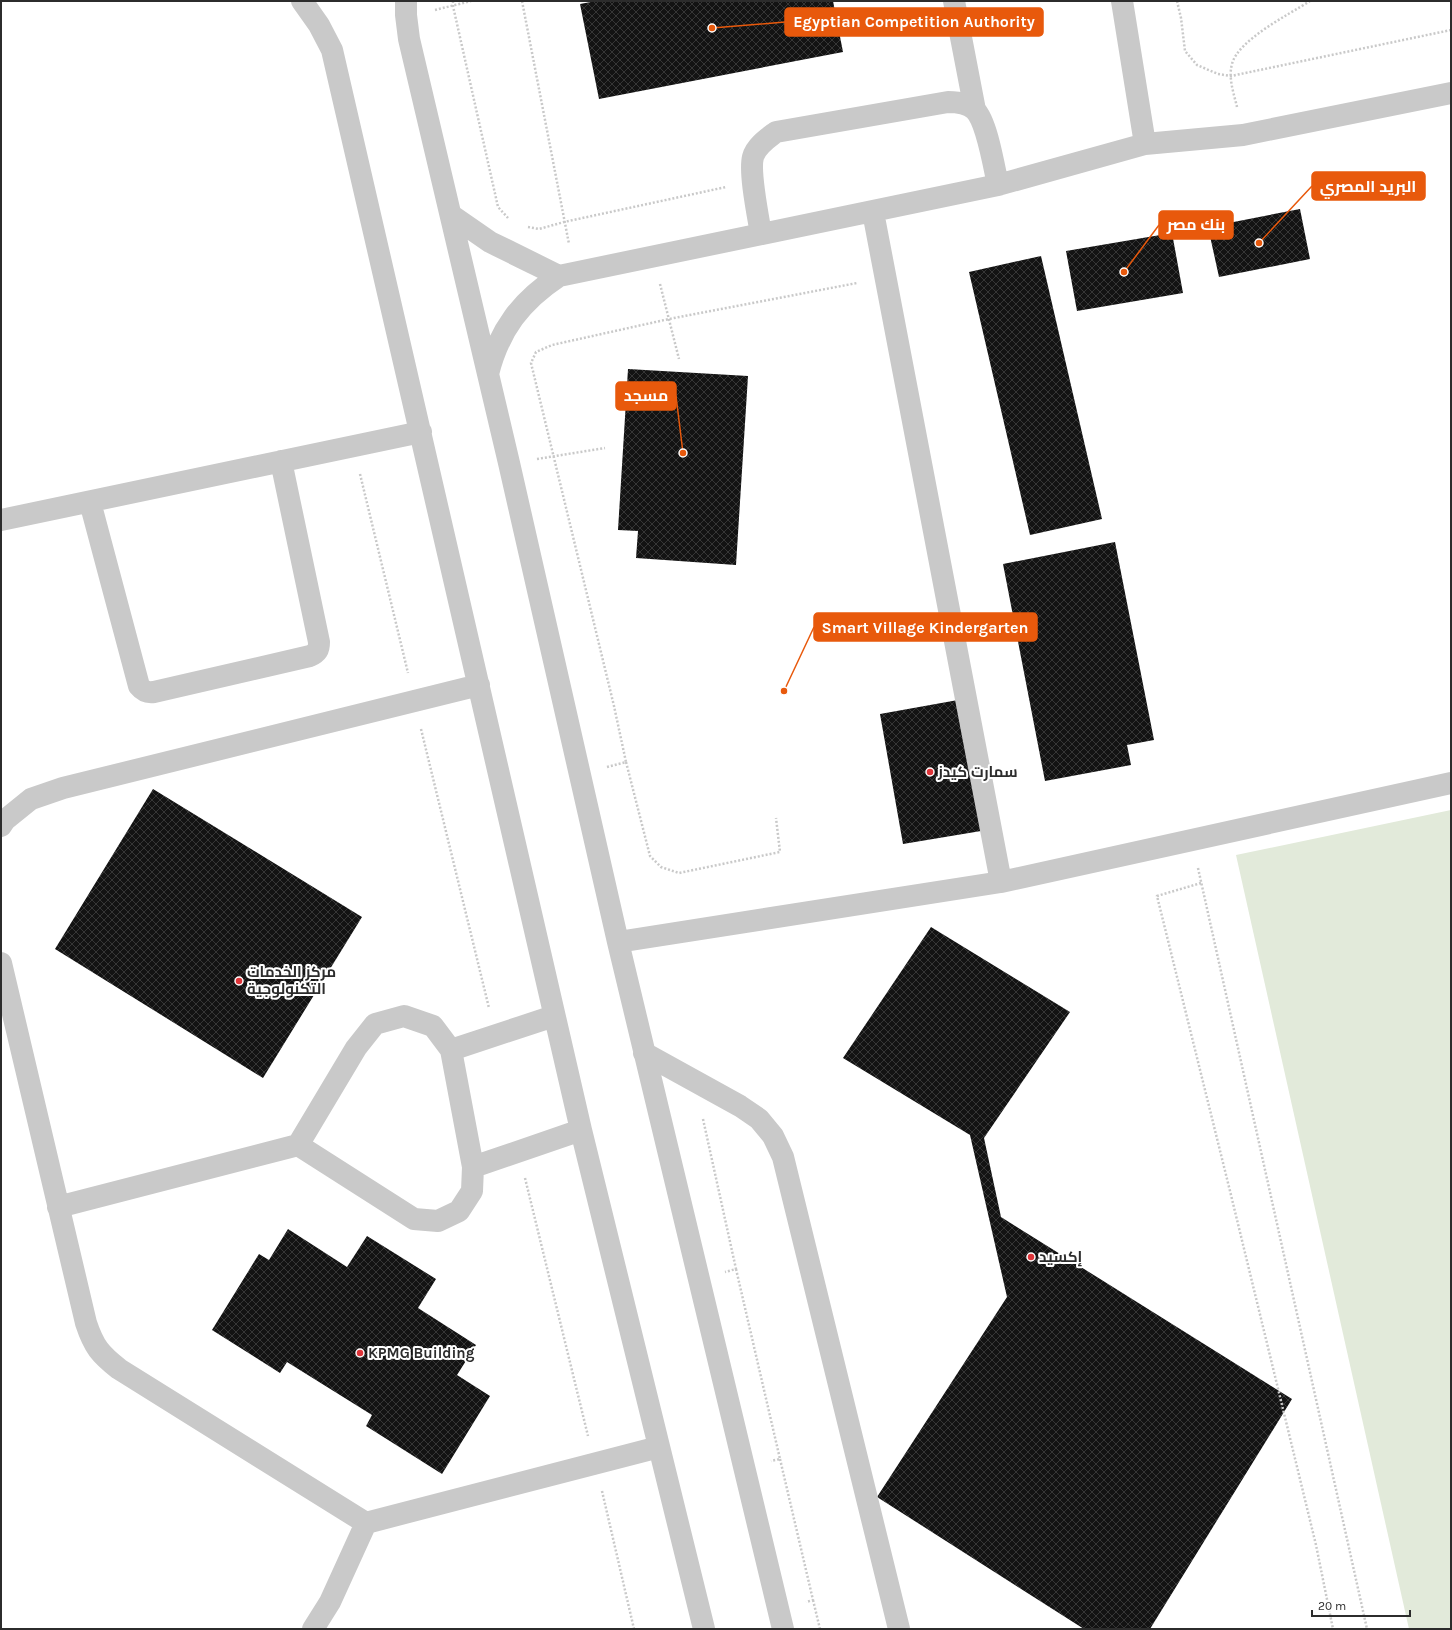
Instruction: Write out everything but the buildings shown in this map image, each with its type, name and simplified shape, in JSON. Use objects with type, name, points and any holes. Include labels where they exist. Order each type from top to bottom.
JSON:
[{"type":"street","points":[[302,1],[319,25],[332,50],[554,1016],[704,1629]]},
{"type":"street","points":[[954,1],[975,110],[983,124],[998,185]]},
{"type":"street","points":[[1122,1],[1145,144]]},
{"type":"street","points":[[406,8],[409,39],[509,463],[618,942],[781,1621]]},
{"type":"street","points":[[488,375],[493,355],[501,336],[512,319],[541,289],[567,274],[998,185],[1145,144],[1243,135],[1451,93]]},
{"type":"street","points":[[761,234],[754,181],[753,156],[763,142],[776,132],[948,102],[961,102],[975,110]]},
{"type":"street","points":[[873,212],[1001,882]]},
{"type":"street","points":[[451,215],[490,242],[567,274]]},
{"type":"street","points":[[1,520],[421,432]]},
{"type":"street","points":[[90,502],[139,686],[142,690],[148,693],[154,692],[310,656],[316,653],[319,648],[319,642],[280,461]]},
{"type":"street","points":[[1,826],[5,820],[31,799],[63,788],[478,685]]},
{"type":"street","points":[[618,942],[1001,882],[1451,783]]},
{"type":"street","points":[[1,963],[86,1323],[92,1341],[104,1357],[119,1369],[366,1523],[659,1447]]},
{"type":"street","points":[[58,1207],[298,1145],[356,1048],[375,1024],[404,1016],[432,1026],[451,1050],[473,1166],[472,1191],[459,1211],[438,1221],[414,1219],[298,1145]]},
{"type":"street","points":[[451,1050],[554,1016]]},
{"type":"street","points":[[644,1053],[740,1106],[759,1119],[773,1136],[784,1157],[899,1629]]},
{"type":"street","points":[[473,1166],[581,1130]]},
{"type":"street","points":[[313,1629],[330,1602],[366,1523]]},
{"type":"path","points":[[453,1],[498,207],[510,220]]},
{"type":"path","points":[[406,8],[453,6],[471,1]]},
{"type":"path","points":[[522,1],[564,222],[567,274]]},
{"type":"path","points":[[1177,1],[1181,18],[1185,52],[1197,65],[1218,74],[1231,76],[1451,30]]},
{"type":"path","points":[[1243,135],[1231,76],[1232,65],[1236,53],[1246,42],[1310,1]]},
{"type":"path","points":[[521,226],[540,229],[564,222],[754,181]]},
{"type":"path","points":[[653,257],[679,359]]},
{"type":"path","points":[[776,818],[780,852],[679,873],[661,867],[650,856],[626,762],[614,706],[531,364],[536,352],[552,345],[669,319],[885,278]]},
{"type":"path","points":[[353,446],[495,1035]]},
{"type":"path","points":[[509,463],[605,448]]},
{"type":"path","points":[[580,775],[626,762]]},
{"type":"path","points":[[1191,840],[1367,1629]]},
{"type":"path","points":[[1201,883],[1157,896],[1316,1545],[1333,1629]]},
{"type":"path","points":[[695,1081],[736,1269],[820,1629]]},
{"type":"path","points":[[519,1151],[634,1629]]},
{"type":"path","points":[[698,1278],[736,1269]]},
{"type":"path","points":[[744,1467],[780,1459]]},
{"type":"path","points":[[781,1621],[813,1600]]},
{"type":"green space","points":[[1451,810],[1451,1629],[1409,1629],[1236,855]]},
{"type":"place","name":"Egyptian Competition Authority","points":[[712,28]]},
{"type":"place","name":"البريد المصري","points":[[1259,243]]},
{"type":"place","name":"بنك مصر","points":[[1124,272]]},
{"type":"place","name":"مسجد","points":[[683,453]]},
{"type":"place","name":"Smart Village Kindergarten","points":[[784,691]]},
{"type":"place","name":"سمارت كيدز","points":[[930,772]]},
{"type":"place","name":"مركز الخدمات التكنولوجية","points":[[239,981]]},
{"type":"place","name":"إكسيد","points":[[1031,1257]]},
{"type":"place","name":"KPMG Building","points":[[360,1353]]}]
